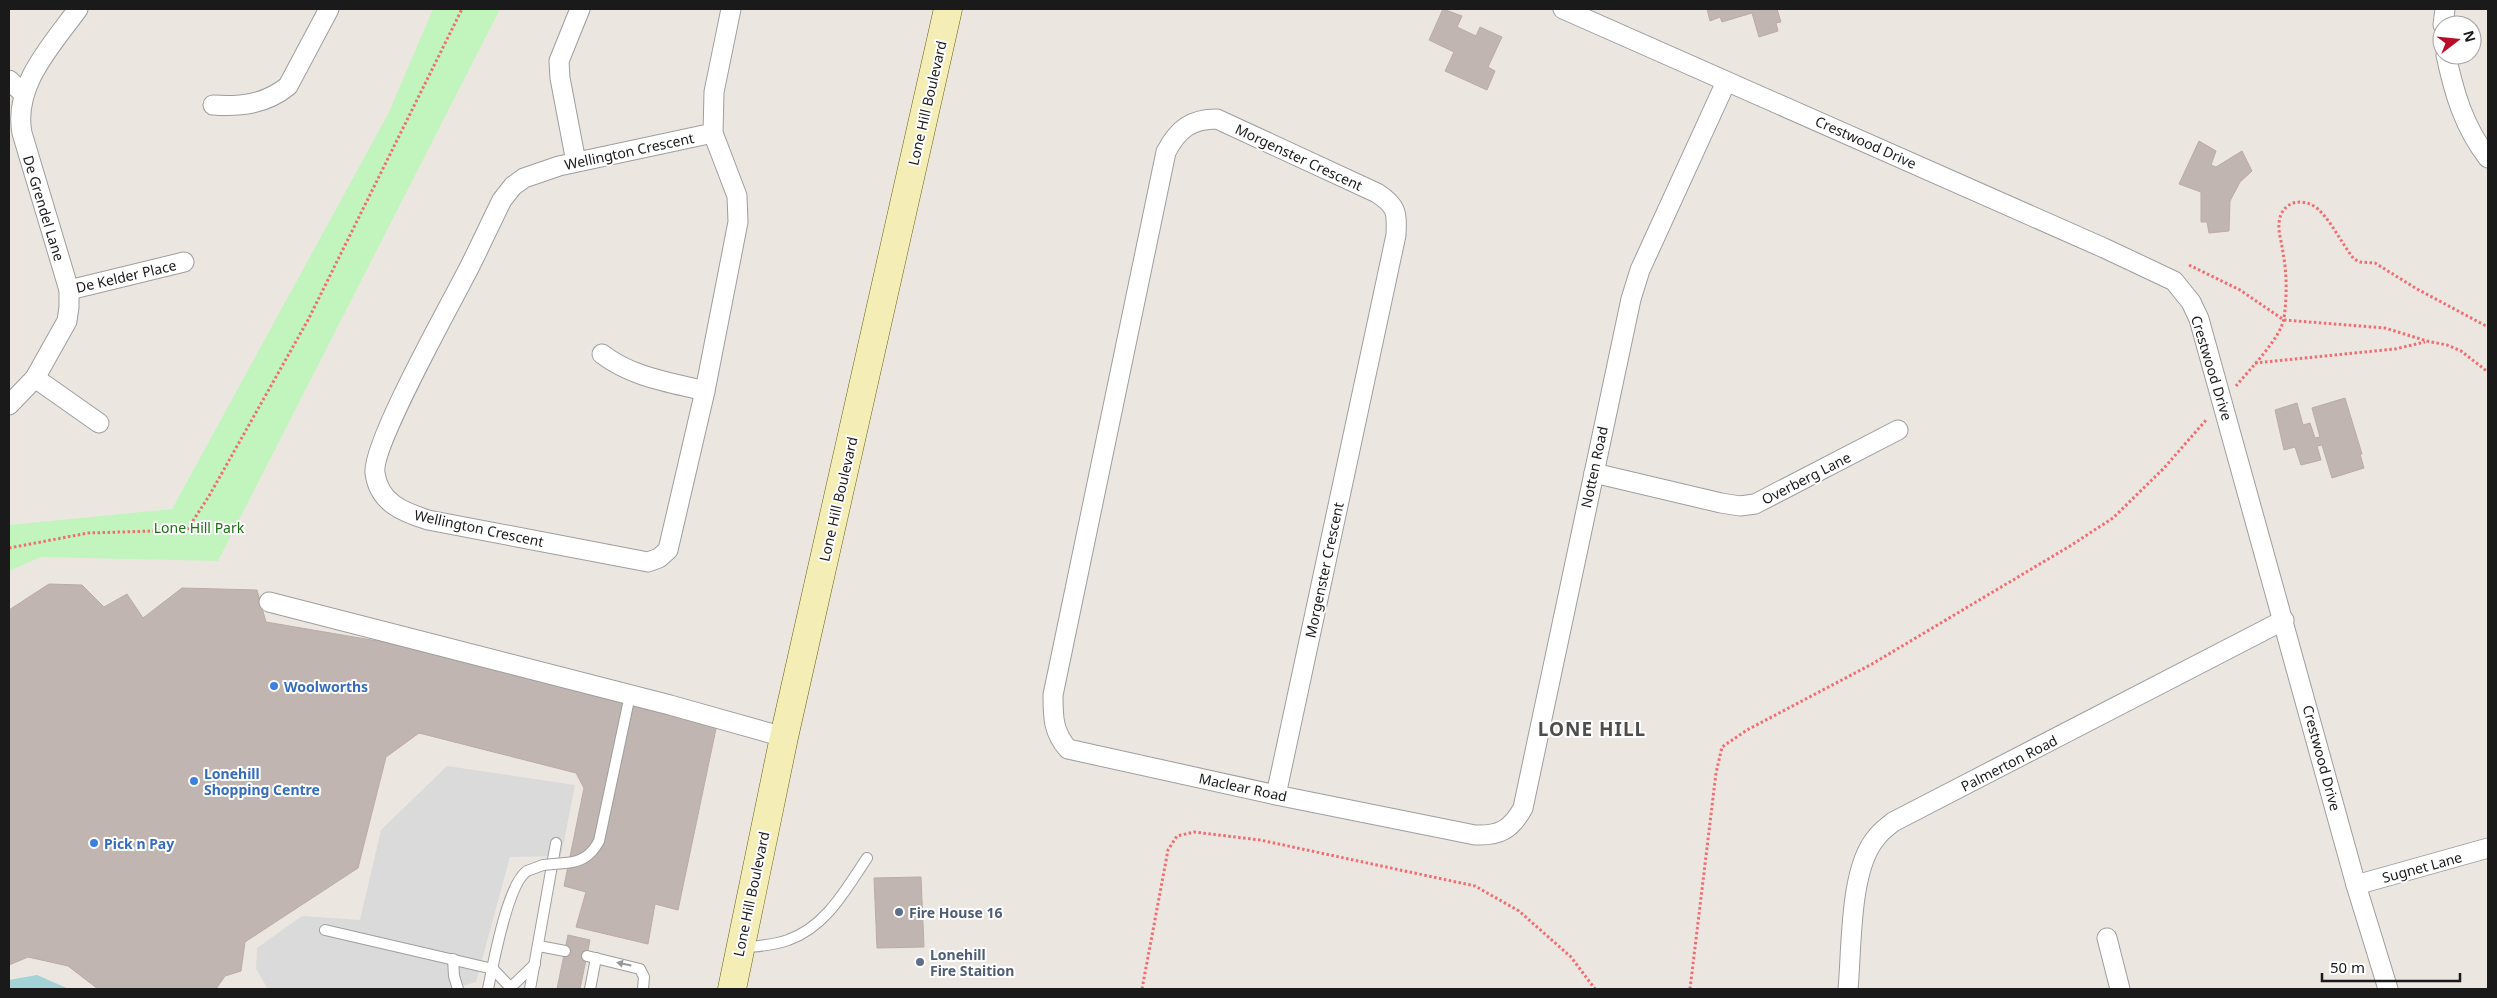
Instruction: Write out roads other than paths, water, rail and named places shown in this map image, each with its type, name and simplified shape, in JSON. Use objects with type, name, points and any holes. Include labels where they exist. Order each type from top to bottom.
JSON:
[{"type":"street","name":"De Grendel Lane","points":[[9,405],[35,378],[67,321],[69,290],[22,133],[20,108],[24,94],[39,63],[78,9]]},
{"type":"street","points":[[213,106],[256,103],[281,92],[288,86],[329,9]]},
{"type":"street","points":[[576,162],[560,78],[559,61],[580,9]]},
{"type":"street","name":"Wellington Crescent","points":[[713,133],[576,162],[524,178],[513,186],[502,200],[409,384],[376,457],[375,471],[377,483],[386,499],[402,512],[428,520],[648,562],[660,558],[668,550],[672,542],[704,391],[739,214],[737,196],[713,133],[714,92],[731,9]]},
{"type":"street","name":"Lone Hill Boulevard","points":[[732,989],[784,737],[948,9]]},
{"type":"street","name":"Crestwood Drive","points":[[1563,9],[1984,194],[2174,281],[2191,302],[2199,319],[2356,885],[2388,989]]},
{"type":"street","points":[[2448,65],[2454,92],[2472,138],[2488,158]]},
{"type":"street","points":[[9,80],[24,94]]},
{"type":"street","name":"Notten Road","points":[[1475,835],[1490,836],[1505,832],[1516,821],[1522,808],[1594,473],[1621,337],[1640,270],[1726,82]]},
{"type":"street","name":"Morgenster Crescent","points":[[1053,695],[1166,152],[1172,140],[1185,127],[1201,119],[1217,119],[1377,192],[1391,202],[1397,215],[1394,245],[1276,795]]},
{"type":"street","name":"De Kelder Place","points":[[69,290],[184,262]]},
{"type":"street","points":[[602,354],[627,371],[640,376],[704,391]]},
{"type":"street","points":[[35,378],[99,423]]},
{"type":"street","name":"Overberg Lane","points":[[1594,473],[1721,503],[1740,506],[1755,504],[1898,430]]},
{"type":"street","points":[[269,602],[630,695],[784,737]]},
{"type":"street","name":"Palmerton Road","points":[[1848,989],[1857,880],[1875,838],[1893,822],[2284,620]]},
{"type":"street","name":"Maclear Road","points":[[1053,695],[1055,728],[1059,738],[1068,749],[1276,795],[1475,835]]},
{"type":"street","name":"Sugnet Lane","points":[[2356,885],[2488,848]]},
{"type":"street","points":[[2107,938],[2120,989]]},
{"type":"lane","points":[[488,989],[508,905],[520,878],[528,871],[543,865],[577,862],[587,857],[599,841],[630,695]]},
{"type":"lane","points":[[530,989],[556,843]]},
{"type":"lane","points":[[740,948],[788,940],[807,930],[834,906],[867,858]]},
{"type":"lane","points":[[325,930],[453,958],[493,969],[511,989],[535,964]]},
{"type":"lane","points":[[539,946],[565,951]]},
{"type":"lane","points":[[590,989],[591,957],[640,969],[644,977],[643,989]]},
{"type":"lane","points":[[453,958],[454,976],[458,989]]},
{"type":"water","points":[[37,975],[69,989],[9,989],[9,980]]},
{"type":"place","name":"Woolworths","points":[[274,686]]},
{"type":"place","name":"Lonehill Shopping Centre","points":[[194,781]]},
{"type":"place","name":"Pick n Pay","points":[[94,843]]},
{"type":"place","name":"Fire House 16","points":[[899,912]]},
{"type":"place","name":"Lonehill Fire Staition","points":[[920,962]]},
{"type":"district","name":"LONE HILL","points":[[1592,729]]},
{"type":"park label","name":"Lone Hill Park","points":[[199,527]]}]
